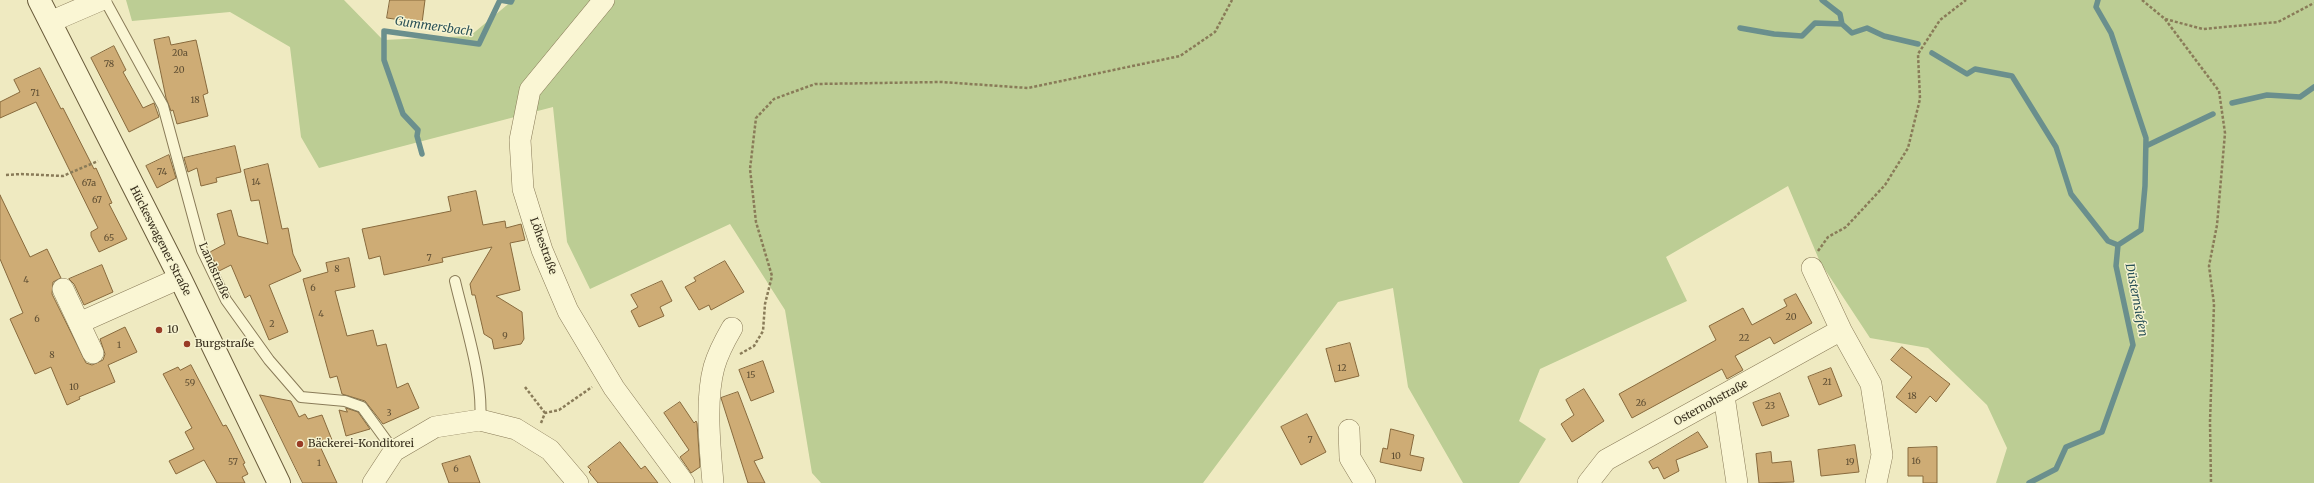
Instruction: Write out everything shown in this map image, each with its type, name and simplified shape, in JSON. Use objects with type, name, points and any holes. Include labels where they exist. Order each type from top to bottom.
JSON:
[{"type":"street","name":"Hückeswagener Straße","points":[[39,0],[180,278],[280,483]]},
{"type":"street","points":[[50,22],[101,0]]},
{"type":"street","name":"Löhestraße","points":[[604,0],[530,90],[520,140],[523,189],[542,250],[568,311],[607,376],[684,483]]},
{"type":"street","points":[[1812,268],[1841,330],[1870,384],[1882,455],[1876,483]]},
{"type":"street","points":[[79,322],[180,278]]},
{"type":"street","points":[[64,289],[93,353]]},
{"type":"street","points":[[713,483],[709,440],[714,368],[718,354],[732,328]]},
{"type":"street","name":"Osternohstraße","points":[[1588,483],[1606,460],[1841,330]]},
{"type":"street","points":[[1724,396],[1737,483]]},
{"type":"street","points":[[373,483],[394,451],[435,426],[480,420],[516,429],[550,450],[578,483]]},
{"type":"street","points":[[1349,430],[1350,458],[1365,483]]},
{"type":"lane","name":"Landstraße","points":[[105,0],[163,106],[202,250],[230,305],[269,360],[301,397],[345,401],[362,407],[394,451]]},
{"type":"lane","points":[[455,281],[479,386],[482,404],[480,420]]},
{"type":"path","points":[[714,368],[754,346],[763,331],[765,304],[772,276],[756,222],[750,169],[756,118],[774,99],[815,84],[942,82],[1028,88],[1180,56],[1215,32],[1232,0]]},
{"type":"path","points":[[1812,268],[1819,248],[1828,237],[1846,227],[1885,184],[1908,148],[1920,99],[1918,54],[1940,20],[1966,0]]},
{"type":"path","points":[[2142,0],[2165,19],[2219,91],[2225,133],[2217,225],[2209,266],[2214,304],[2210,422],[2211,483]]},
{"type":"path","points":[[2165,19],[2203,29],[2241,26],[2278,22],[2314,3]]},
{"type":"path","points":[[6,175],[21,174],[63,176],[116,153]]},
{"type":"path","points":[[545,413],[559,410],[607,376]]},
{"type":"path","points":[[525,387],[545,413]]},
{"type":"path","points":[[533,440],[545,413]]},
{"type":"green space","points":[[126,0],[344,0],[383,40],[470,36],[513,0],[2314,0],[2314,483],[1996,483],[2007,448],[1987,405],[1928,348],[1870,338],[1820,262],[1788,186],[1666,257],[1687,301],[1540,369],[1519,421],[1546,439],[1519,483],[1463,483],[1408,387],[1393,288],[1338,302],[1203,483],[821,483],[812,473],[785,310],[730,224],[590,289],[567,242],[553,107],[319,168],[301,137],[290,47],[230,12],[132,21]]},
{"type":"building","points":[[390,0],[425,0],[422,23],[387,18]]},
{"type":"building","points":[[169,37],[171,45],[196,40],[208,93],[203,95],[208,116],[177,124],[173,110],[171,111],[166,98],[154,40]]},
{"type":"building","points":[[114,46],[126,70],[123,72],[143,108],[154,103],[159,117],[129,132],[91,58]]},
{"type":"building","points":[[40,68],[61,109],[63,108],[94,169],[96,168],[112,203],[109,204],[127,239],[99,252],[91,236],[91,232],[98,228],[36,102],[0,118],[0,102],[20,92],[14,80]]},
{"type":"building","points":[[235,146],[241,172],[216,178],[217,182],[201,186],[197,168],[188,172],[184,158]]},
{"type":"building","points":[[169,155],[176,178],[157,188],[146,166]]},
{"type":"building","points":[[268,164],[282,229],[288,228],[293,254],[301,271],[269,285],[288,332],[269,340],[250,295],[245,298],[231,265],[219,271],[210,252],[225,244],[217,214],[231,210],[238,236],[268,244],[259,200],[251,201],[244,170]]},
{"type":"building","points":[[476,191],[483,225],[505,221],[506,228],[521,224],[525,240],[510,243],[520,290],[496,296],[522,312],[524,339],[521,344],[494,349],[492,339],[484,334],[475,295],[472,295],[470,284],[492,247],[442,258],[443,262],[384,275],[380,256],[369,259],[362,229],[451,211],[448,197]]},
{"type":"building","points":[[0,195],[30,257],[47,249],[61,278],[53,282],[52,294],[86,363],[92,365],[103,360],[105,354],[100,339],[125,327],[137,352],[108,365],[115,382],[79,397],[80,399],[67,405],[51,367],[35,374],[10,319],[23,313],[0,259]]},
{"type":"building","points":[[349,258],[355,287],[335,291],[347,336],[373,330],[377,346],[386,344],[397,388],[408,383],[419,408],[383,424],[365,401],[342,394],[337,376],[330,378],[303,279],[328,272],[326,263]]},
{"type":"building","points":[[725,261],[744,292],[711,310],[709,305],[699,310],[685,287],[696,281],[694,278]]},
{"type":"building","points":[[102,265],[113,292],[84,305],[74,284],[69,279]]},
{"type":"building","points":[[662,281],[672,301],[660,307],[664,316],[639,327],[631,311],[638,307],[631,295]]},
{"type":"building","points":[[1796,294],[1812,323],[1774,344],[1770,337],[1735,356],[1743,370],[1727,379],[1722,369],[1632,418],[1619,394],[1716,340],[1709,326],[1743,308],[1752,325],[1787,306],[1784,300]]},
{"type":"building","points":[[1350,343],[1359,376],[1335,382],[1326,349]]},
{"type":"building","points":[[1902,347],[1950,384],[1936,402],[1930,396],[1916,413],[1896,397],[1912,377],[1891,360]]},
{"type":"building","points":[[763,361],[774,392],[751,401],[739,370]]},
{"type":"building","points":[[191,365],[223,426],[226,425],[231,434],[245,463],[243,464],[248,474],[242,477],[245,483],[217,483],[204,460],[176,474],[169,461],[194,449],[185,432],[192,428],[163,374],[178,367],[180,370]]},
{"type":"building","points":[[1831,368],[1842,396],[1819,405],[1808,377]]},
{"type":"building","points":[[1584,389],[1604,421],[1572,442],[1561,424],[1574,415],[1566,400]]},
{"type":"building","points":[[738,392],[763,458],[754,461],[765,483],[748,483],[721,398]]},
{"type":"building","points":[[1780,393],[1789,416],[1762,426],[1753,403]]},
{"type":"building","points":[[260,395],[291,401],[299,417],[305,414],[308,419],[322,415],[332,440],[319,444],[337,483],[303,483]]},
{"type":"building","points":[[680,402],[694,423],[696,421],[697,423],[700,467],[691,473],[680,457],[689,450],[664,413]]},
{"type":"building","points":[[346,408],[358,412],[370,429],[346,436],[339,410],[347,412]]},
{"type":"building","points":[[1307,414],[1326,452],[1301,465],[1281,427]]},
{"type":"building","points":[[1391,429],[1414,435],[1410,455],[1424,458],[1421,471],[1380,462],[1383,448],[1387,449]]},
{"type":"building","points":[[1698,432],[1708,447],[1676,460],[1679,471],[1664,479],[1658,467],[1653,469],[1649,462]]},
{"type":"building","points":[[620,442],[641,469],[645,466],[658,483],[598,483],[589,472],[591,470],[588,467]]},
{"type":"building","points":[[1855,445],[1859,472],[1821,476],[1818,450]]},
{"type":"building","points":[[1937,447],[1937,483],[1923,483],[1923,476],[1908,476],[1908,448]]},
{"type":"building","points":[[1771,452],[1772,463],[1791,461],[1794,482],[1759,483],[1756,454]]},
{"type":"building","points":[[470,456],[480,483],[449,483],[442,464]]},
{"type":"waterway","name":"Gummersbach","points":[[422,154],[417,136],[418,130],[403,114],[384,60],[384,31],[479,44],[500,0],[511,2],[512,0]]},
{"type":"waterway","points":[[1822,0],[1840,14],[1842,24],[1852,33],[1867,28],[1884,36],[1918,44]]},
{"type":"waterway","name":"Düsternsiefen","points":[[2029,483],[2056,469],[2066,447],[2102,432],[2133,345],[2116,266],[2118,245],[2141,230],[2145,186],[2146,138],[2111,33],[2096,7],[2098,0]]},
{"type":"waterway","points":[[1740,28],[1774,34],[1802,36],[1815,23],[1842,24]]},
{"type":"waterway","points":[[1932,53],[1967,74],[1975,69],[2012,76],[2056,147],[2071,194],[2108,241],[2118,245]]},
{"type":"waterway","points":[[2232,103],[2267,95],[2300,97],[2314,87]]},
{"type":"waterway","points":[[2146,146],[2213,114]]},
{"type":"place","name":"10","points":[[159,330]]},
{"type":"place","name":"Burgstraße","points":[[187,344]]},
{"type":"place","name":"Bäckerei-Konditorei","points":[[300,444]]}]
